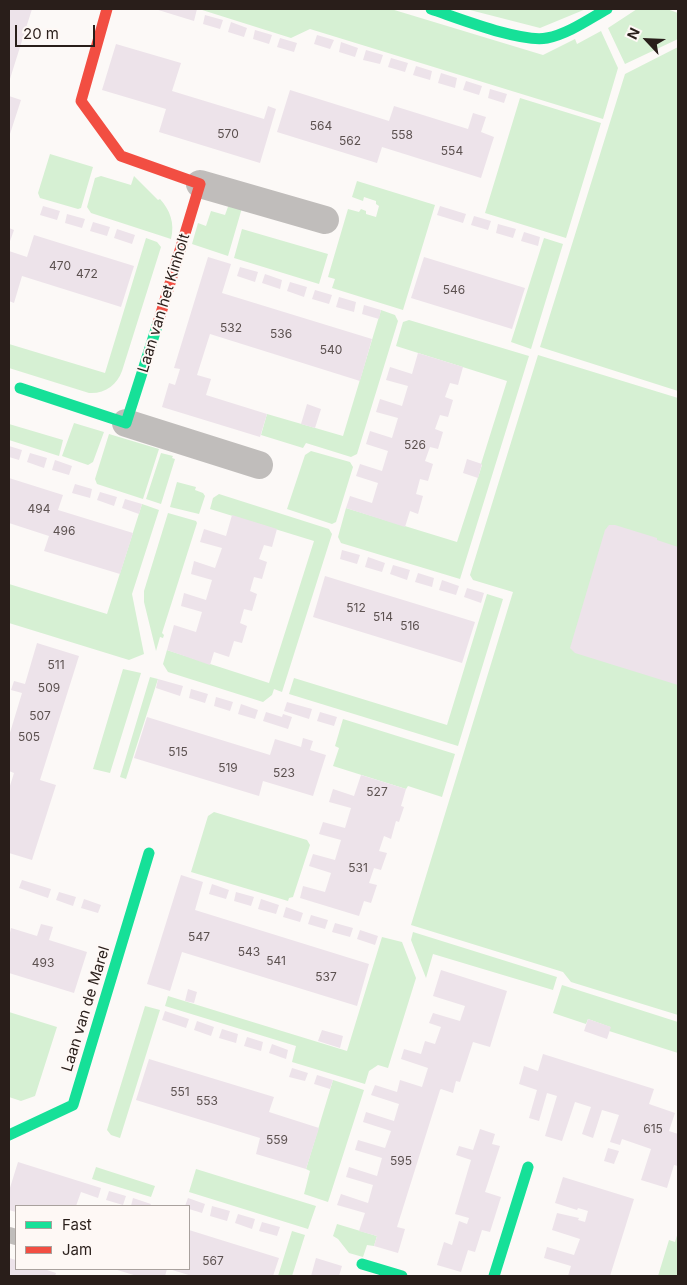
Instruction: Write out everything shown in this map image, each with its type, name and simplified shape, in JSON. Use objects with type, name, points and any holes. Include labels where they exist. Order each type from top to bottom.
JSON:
[{"type":"street","points":[[108,9],[82,101],[121,156],[200,184],[325,220]]},
{"type":"street","points":[[432,9],[499,31],[532,38],[546,38],[607,9]]},
{"type":"street","name":"Laan van het Kinholt","points":[[126,423],[200,184]]},
{"type":"street","points":[[20,388],[259,465]]},
{"type":"street","name":"Laan van de Marel","points":[[9,1135],[73,1105],[149,853]]},
{"type":"street","points":[[494,1276],[528,1167]]},
{"type":"street","points":[[362,1264],[402,1276]]},
{"type":"green space","points":[[199,9],[391,9],[543,55],[575,39],[577,44],[601,31],[618,68],[603,119],[310,29],[291,38]]},
{"type":"green space","points":[[466,9],[586,9],[540,28]]},
{"type":"green space","points":[[637,9],[667,9],[678,13],[678,39],[625,64],[608,28]]},
{"type":"green space","points":[[678,47],[678,391],[540,347],[625,74]]},
{"type":"green space","points":[[520,98],[601,123],[566,238],[485,213]]},
{"type":"green space","points":[[50,154],[93,167],[81,208],[78,209],[40,198],[38,193]]},
{"type":"green space","points":[[101,176],[131,185],[134,176],[158,200],[160,199],[171,217],[171,239],[91,213],[87,207],[95,178]]},
{"type":"green space","points":[[357,181],[435,205],[403,310],[332,288],[335,279],[328,277],[348,209],[359,212],[361,209],[366,211],[366,214],[376,217],[379,206],[376,204],[376,201],[364,197],[363,201],[352,197]]},
{"type":"green space","points":[[229,204],[242,208],[228,256],[192,244],[198,223],[206,226],[211,211],[225,215]]},
{"type":"green space","points":[[242,229],[328,254],[319,284],[234,258]]},
{"type":"green space","points":[[146,238],[157,242],[161,247],[122,371],[110,388],[100,392],[89,393],[9,368],[9,344],[105,373]]},
{"type":"green space","points":[[544,238],[563,244],[531,349],[511,342]]},
{"type":"green space","points":[[381,310],[395,315],[398,321],[357,454],[351,457],[306,443],[303,448],[261,435],[267,414],[343,436]]},
{"type":"green space","points":[[409,320],[529,356],[460,579],[341,543],[338,537],[346,508],[457,542],[507,381],[396,346],[403,322]]},
{"type":"green space","points":[[538,355],[678,398],[678,1015],[571,982],[563,972],[411,925],[513,592],[473,580],[470,575]]},
{"type":"green space","points":[[74,423],[104,432],[93,462],[88,465],[62,456]]},
{"type":"green space","points":[[9,424],[63,440],[59,456],[9,440]]},
{"type":"green space","points":[[109,434],[159,449],[143,499],[97,484],[95,479]]},
{"type":"green space","points":[[311,451],[350,462],[353,467],[336,522],[332,524],[287,509],[305,455]]},
{"type":"green space","points":[[161,453],[173,456],[172,458],[175,459],[161,504],[146,499]]},
{"type":"green space","points":[[177,482],[196,487],[195,490],[203,493],[205,496],[199,514],[170,507]]},
{"type":"green space","points":[[219,494],[329,529],[332,534],[282,692],[274,689],[272,695],[263,702],[168,672],[163,664],[167,650],[269,683],[314,541],[210,509],[213,498]]},
{"type":"green space","points":[[142,504],[159,510],[132,594],[144,654],[129,660],[9,623],[9,584],[107,614]]},
{"type":"green space","points":[[168,513],[196,521],[197,523],[162,633],[164,635],[163,638],[160,637],[156,651],[144,602],[144,591]]},
{"type":"green space","points":[[487,594],[503,599],[458,746],[289,694],[294,678],[447,725]]},
{"type":"green space","points":[[123,669],[141,673],[110,773],[93,769]]},
{"type":"green space","points":[[150,677],[158,679],[126,779],[120,777]]},
{"type":"green space","points":[[343,719],[455,754],[442,797],[408,786],[406,789],[333,766],[339,748],[335,746]]},
{"type":"green space","points":[[214,812],[307,840],[310,845],[293,897],[289,898],[288,901],[191,872],[208,816]]},
{"type":"green space","points":[[413,932],[557,977],[553,990],[433,954],[426,978],[411,940]]},
{"type":"green space","points":[[382,937],[402,942],[416,978],[388,1068],[378,1065],[369,1071],[365,1084],[292,1062],[296,1046],[165,1006],[168,996],[347,1051]]},
{"type":"green space","points":[[562,985],[678,1022],[678,1053],[609,1031],[610,1027],[588,1019],[586,1024],[553,1013]]},
{"type":"green space","points":[[145,1006],[160,1010],[120,1138],[111,1135],[107,1130]]},
{"type":"green space","points":[[9,1012],[57,1027],[35,1096],[21,1101],[9,1097]]},
{"type":"green space","points":[[333,1080],[364,1090],[328,1202],[304,1194],[310,1171],[306,1169]]},
{"type":"green space","points":[[96,1167],[155,1186],[151,1197],[92,1179]]},
{"type":"green space","points":[[196,1169],[316,1206],[308,1229],[189,1192]]},
{"type":"green space","points":[[337,1224],[377,1236],[374,1246],[367,1245],[363,1257],[349,1253],[338,1239],[333,1236]]},
{"type":"green space","points":[[292,1231],[305,1235],[292,1276],[278,1276]]},
{"type":"green space","points":[[678,1232],[678,1276],[658,1276],[669,1240],[675,1242]]},
{"type":"building","points":[[9,9],[32,9],[9,82]]},
{"type":"building","points":[[155,9],[197,9],[194,21]]},
{"type":"building","points":[[205,15],[223,20],[220,29],[203,24]]},
{"type":"building","points":[[231,22],[247,28],[244,37],[228,32]]},
{"type":"building","points":[[255,30],[272,35],[269,44],[253,39]]},
{"type":"building","points":[[317,35],[334,40],[330,49],[314,44]]},
{"type":"building","points":[[280,38],[297,43],[294,52],[277,47]]},
{"type":"building","points":[[341,42],[358,48],[355,57],[339,52]]},
{"type":"building","points":[[116,44],[181,63],[172,91],[264,119],[268,106],[276,109],[260,163],[159,132],[166,109],[102,90]]},
{"type":"building","points":[[366,50],[383,55],[380,64],[363,60]]},
{"type":"building","points":[[391,58],[408,63],[405,72],[388,67]]},
{"type":"building","points":[[416,66],[432,71],[430,80],[413,75]]},
{"type":"building","points":[[441,73],[457,78],[455,88],[438,83]]},
{"type":"building","points":[[466,81],[482,86],[479,95],[463,90]]},
{"type":"building","points":[[490,89],[507,94],[504,103],[488,98]]},
{"type":"building","points":[[290,90],[389,121],[394,106],[468,129],[473,113],[486,117],[481,132],[494,137],[481,178],[382,147],[377,163],[277,132]]},
{"type":"building","points":[[9,96],[21,100],[9,137]]},
{"type":"building","points":[[43,206],[60,211],[57,220],[40,215]]},
{"type":"building","points":[[440,206],[466,214],[463,223],[437,215]]},
{"type":"building","points":[[67,214],[85,219],[82,228],[65,223]]},
{"type":"building","points":[[474,216],[491,221],[488,230],[471,225]]},
{"type":"building","points":[[93,222],[110,227],[107,236],[90,231]]},
{"type":"building","points":[[498,224],[516,229],[513,238],[496,233]]},
{"type":"building","points":[[9,228],[14,230],[9,244]]},
{"type":"building","points":[[117,229],[135,235],[132,244],[114,238]]},
{"type":"building","points":[[524,232],[540,237],[538,246],[521,241]]},
{"type":"building","points":[[34,235],[134,266],[121,307],[22,276],[14,303],[9,301],[9,251],[27,257]]},
{"type":"building","points":[[208,257],[231,264],[222,293],[372,339],[360,381],[210,334],[197,375],[211,379],[206,395],[267,414],[260,437],[162,407],[169,383],[175,385],[180,369],[174,368]]},
{"type":"building","points":[[424,257],[525,288],[512,329],[411,298]]},
{"type":"building","points":[[240,267],[258,272],[255,282],[237,276]]},
{"type":"building","points":[[265,274],[282,280],[280,289],[262,283]]},
{"type":"building","points":[[290,282],[307,287],[304,297],[287,291]]},
{"type":"building","points":[[315,290],[332,295],[329,304],[312,299]]},
{"type":"building","points":[[339,297],[356,302],[354,312],[336,307]]},
{"type":"building","points":[[364,305],[381,310],[379,319],[362,314]]},
{"type":"building","points":[[418,353],[463,367],[458,385],[450,383],[445,397],[453,400],[448,417],[440,415],[435,429],[443,432],[438,449],[430,447],[425,461],[433,464],[428,481],[420,479],[416,494],[423,496],[418,514],[410,511],[405,527],[346,508],[350,496],[372,503],[378,483],[356,476],[360,464],[382,471],[388,451],[366,444],[370,431],[392,438],[398,418],[376,412],[380,399],[402,406],[408,386],[386,380],[390,367],[412,374]]},
{"type":"building","points":[[307,404],[321,409],[315,428],[301,424]]},
{"type":"building","points":[[9,446],[22,450],[19,460],[9,457]]},
{"type":"building","points":[[30,453],[47,458],[44,468],[27,462]]},
{"type":"building","points":[[467,459],[482,464],[478,478],[463,473]]},
{"type":"building","points":[[55,460],[72,466],[69,475],[52,470]]},
{"type":"building","points":[[9,478],[63,495],[58,510],[133,533],[120,574],[44,551],[49,536],[9,523]]},
{"type":"building","points":[[75,484],[92,489],[90,498],[72,493]]},
{"type":"building","points":[[100,492],[117,497],[114,506],[97,500]]},
{"type":"building","points":[[125,499],[142,504],[139,514],[122,508]]},
{"type":"building","points":[[232,515],[277,529],[272,547],[264,545],[259,559],[267,562],[262,579],[254,577],[250,591],[257,594],[252,611],[244,609],[240,623],[247,626],[242,643],[234,641],[229,657],[214,652],[210,665],[167,650],[174,625],[196,632],[202,612],[181,606],[184,593],[206,600],[212,580],[191,574],[194,561],[215,568],[222,548],[200,542],[204,529],[226,536]]},
{"type":"building","points":[[609,525],[615,525],[657,538],[657,540],[678,547],[678,685],[575,653],[570,648],[605,530]]},
{"type":"building","points":[[342,550],[360,555],[357,564],[340,559]]},
{"type":"building","points":[[368,557],[385,563],[382,572],[365,567]]},
{"type":"building","points":[[393,565],[410,570],[407,580],[390,574]]},
{"type":"building","points":[[418,573],[434,578],[432,587],[415,582]]},
{"type":"building","points":[[325,576],[475,622],[462,663],[313,617]]},
{"type":"building","points":[[442,580],[459,586],[456,595],[439,590]]},
{"type":"building","points":[[467,588],[484,593],[481,603],[464,597]]},
{"type":"building","points":[[37,643],[79,656],[40,780],[56,785],[32,860],[9,853],[9,789],[14,773],[9,771],[9,736],[22,693],[11,690],[14,681],[25,684]]},
{"type":"building","points":[[158,679],[183,686],[180,696],[156,688]]},
{"type":"building","points":[[191,689],[208,694],[205,703],[189,698]]},
{"type":"building","points":[[216,697],[233,702],[230,711],[214,706]]},
{"type":"building","points":[[287,702],[312,709],[309,719],[284,711]]},
{"type":"building","points":[[241,704],[258,710],[255,719],[238,714]]},
{"type":"building","points":[[266,712],[282,717],[283,714],[292,717],[288,729],[263,721]]},
{"type":"building","points":[[320,712],[337,717],[334,726],[317,721]]},
{"type":"building","points":[[147,717],[270,755],[275,739],[301,747],[303,738],[313,741],[310,750],[326,755],[313,796],[263,781],[259,796],[134,758]]},
{"type":"building","points":[[361,775],[406,789],[401,806],[404,807],[399,822],[396,821],[391,839],[384,836],[379,851],[387,853],[381,870],[374,868],[369,883],[377,885],[371,903],[364,901],[359,916],[300,898],[303,886],[325,892],[331,873],[309,866],[313,854],[335,860],[341,840],[319,834],[323,822],[345,828],[351,808],[329,802],[333,789],[354,796]]},
{"type":"building","points":[[181,875],[203,882],[195,910],[369,964],[357,1006],[182,952],[170,991],[147,984]]},
{"type":"building","points":[[22,880],[51,889],[48,898],[19,888]]},
{"type":"building","points":[[212,884],[229,890],[226,899],[209,894]]},
{"type":"building","points":[[59,892],[76,897],[73,906],[56,900]]},
{"type":"building","points":[[236,892],[254,897],[251,906],[234,901]]},
{"type":"building","points":[[84,899],[101,905],[98,913],[81,908]]},
{"type":"building","points":[[261,899],[279,905],[276,914],[258,909]]},
{"type":"building","points":[[286,907],[303,913],[300,922],[283,917]]},
{"type":"building","points":[[311,915],[328,920],[325,929],[308,924]]},
{"type":"building","points":[[335,923],[353,928],[350,937],[332,932]]},
{"type":"building","points":[[41,924],[53,927],[49,940],[87,952],[74,993],[9,973],[9,937],[11,928],[37,936]]},
{"type":"building","points":[[360,930],[378,936],[375,945],[357,939]]},
{"type":"building","points":[[441,970],[507,991],[490,1047],[473,1042],[460,1082],[456,1081],[453,1093],[440,1090],[397,1227],[405,1229],[398,1253],[374,1246],[377,1236],[359,1231],[365,1213],[337,1205],[341,1194],[368,1203],[373,1185],[346,1177],[349,1167],[377,1176],[382,1158],[355,1150],[358,1140],[385,1148],[391,1131],[363,1122],[366,1112],[394,1121],[399,1104],[371,1095],[375,1085],[397,1092],[400,1080],[422,1087],[428,1068],[401,1059],[404,1049],[421,1054],[425,1041],[435,1044],[441,1027],[429,1023],[433,1013],[460,1021],[465,1006],[433,996]]},
{"type":"building","points":[[188,989],[197,992],[194,1003],[185,1001]]},
{"type":"building","points":[[165,1011],[189,1019],[186,1028],[162,1020]]},
{"type":"building","points":[[588,1019],[611,1027],[607,1039],[584,1031]]},
{"type":"building","points":[[197,1021],[214,1027],[211,1036],[194,1030]]},
{"type":"building","points":[[222,1029],[238,1034],[236,1043],[219,1038]]},
{"type":"building","points":[[322,1030],[343,1036],[340,1048],[318,1041]]},
{"type":"building","points":[[247,1037],[263,1042],[261,1051],[244,1046]]},
{"type":"building","points":[[272,1044],[288,1050],[286,1059],[269,1053]]},
{"type":"building","points":[[543,1054],[654,1089],[649,1104],[675,1113],[669,1131],[678,1134],[678,1166],[674,1165],[667,1188],[641,1180],[651,1149],[622,1139],[620,1145],[610,1142],[619,1115],[602,1110],[593,1138],[582,1134],[591,1107],[575,1102],[562,1141],[545,1136],[557,1096],[547,1093],[539,1121],[529,1118],[537,1090],[519,1084],[524,1066],[538,1071]]},
{"type":"building","points":[[149,1059],[274,1097],[269,1112],[319,1128],[306,1169],[256,1154],[260,1138],[136,1100]]},
{"type":"building","points":[[292,1068],[308,1073],[305,1081],[289,1077]]},
{"type":"building","points":[[317,1075],[333,1080],[330,1089],[314,1084]]},
{"type":"building","points":[[480,1129],[495,1134],[492,1144],[500,1146],[485,1192],[501,1197],[490,1232],[482,1230],[475,1252],[468,1250],[461,1272],[437,1265],[444,1242],[452,1245],[459,1221],[467,1224],[469,1218],[455,1214],[471,1160],[456,1155],[459,1146],[473,1150]]},
{"type":"building","points":[[608,1148],[619,1151],[614,1164],[604,1161]]},
{"type":"building","points":[[18,1162],[101,1188],[98,1198],[81,1192],[76,1205],[15,1205],[15,1212],[9,1210],[9,1191]]},
{"type":"building","points":[[563,1177],[634,1199],[610,1276],[568,1276],[571,1266],[544,1258],[547,1247],[574,1255],[580,1239],[552,1230],[557,1213],[579,1218],[578,1220],[585,1222],[588,1211],[578,1208],[577,1210],[555,1203]]},
{"type":"building","points":[[109,1191],[126,1196],[123,1205],[106,1200]]},
{"type":"building","points":[[133,1198],[151,1204],[150,1205],[131,1205]]},
{"type":"building","points":[[188,1198],[205,1204],[202,1213],[190,1209],[190,1205],[185,1205]]},
{"type":"building","points":[[212,1206],[230,1211],[227,1221],[210,1216]]},
{"type":"building","points":[[238,1214],[255,1219],[252,1229],[235,1223]]},
{"type":"building","points":[[262,1222],[280,1227],[277,1236],[259,1231]]},
{"type":"building","points":[[190,1230],[279,1258],[273,1276],[192,1276],[172,1270],[190,1270]]},
{"type":"building","points":[[9,1258],[15,1260],[15,1270],[47,1270],[56,1273],[55,1276],[9,1276]]},
{"type":"building","points":[[316,1258],[342,1266],[339,1276],[311,1276]]},
{"type":"building","points":[[117,1270],[167,1270],[165,1276],[137,1276]]},
{"type":"traffic: fast","points":[[431,9],[489,29],[536,39],[563,33],[607,9]]},
{"type":"traffic: fast","points":[[20,388],[126,423],[158,323]]},
{"type":"traffic: fast","points":[[9,1135],[73,1105],[149,853]]},
{"type":"traffic: fast","points":[[494,1276],[528,1167]]},
{"type":"traffic: fast","points":[[362,1264],[402,1276]]},
{"type":"traffic: jam","points":[[107,9],[81,101],[121,156],[200,184],[158,323]]}]
